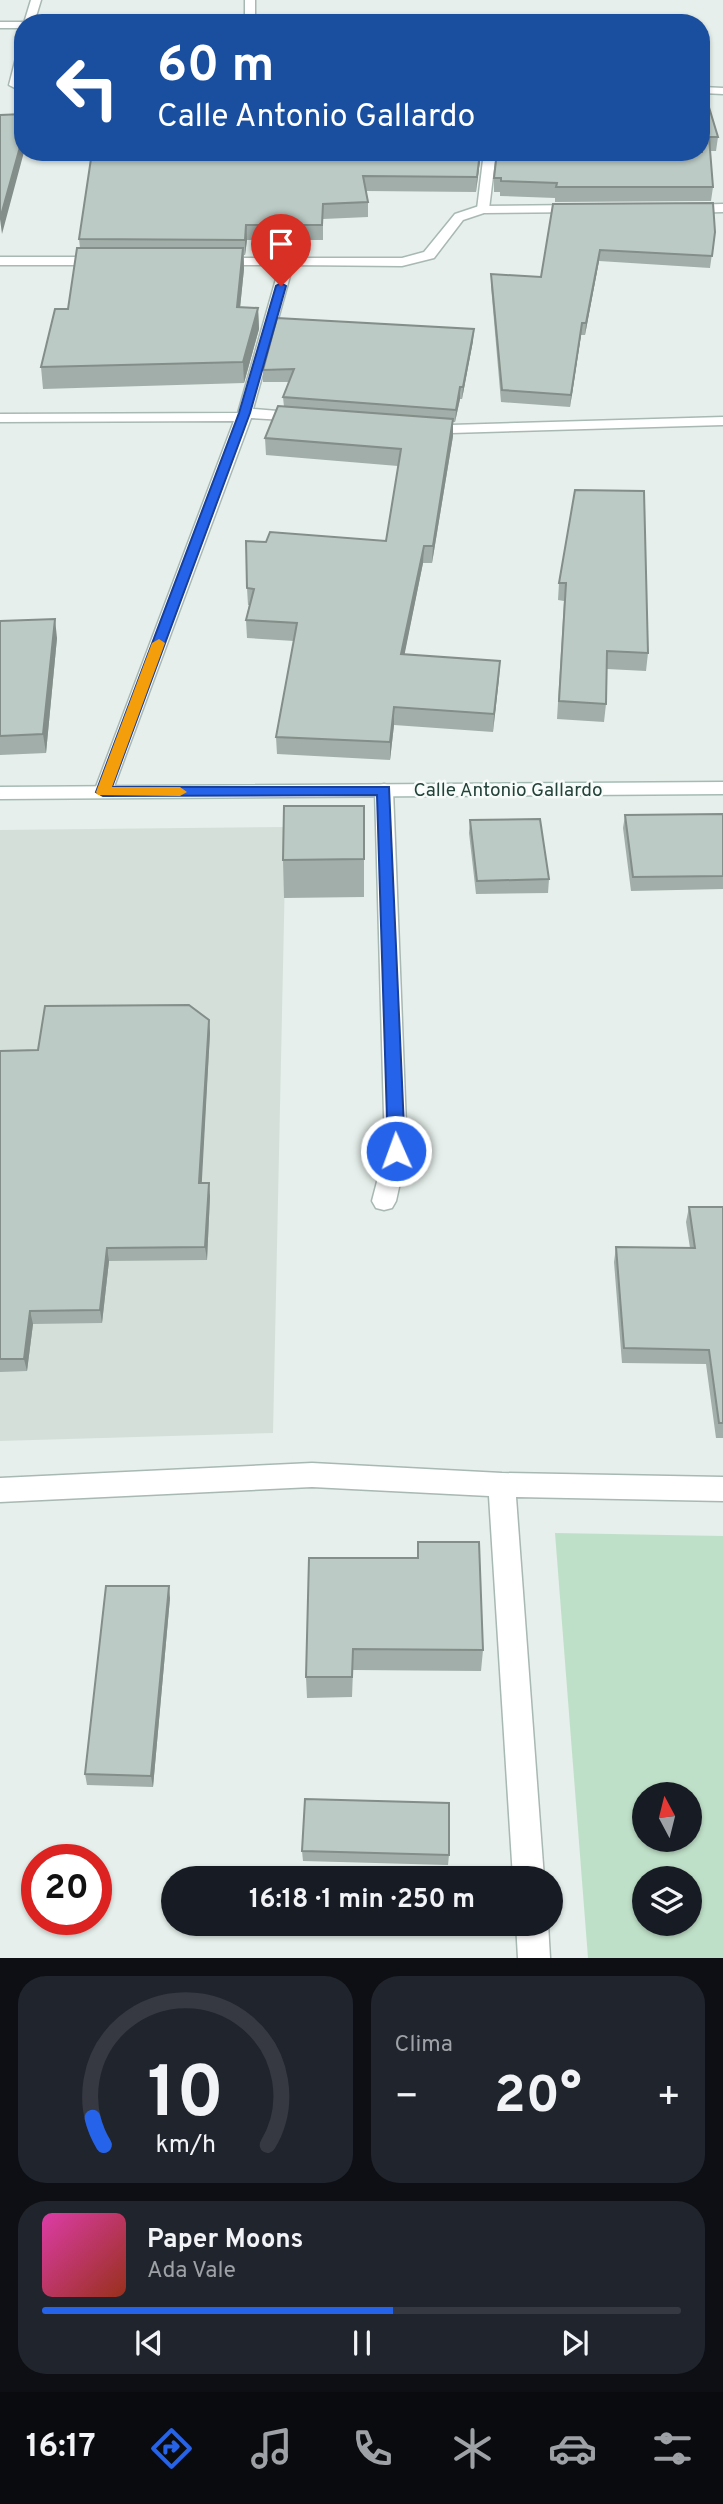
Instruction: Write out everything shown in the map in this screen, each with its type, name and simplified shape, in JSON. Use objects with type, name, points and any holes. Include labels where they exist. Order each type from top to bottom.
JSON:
[{"type":"street","points":[[483,209],[489,161]]},
{"type":"street","points":[[670,209],[723,208]]},
{"type":"street","points":[[206,261],[402,262],[429,256],[459,217],[483,209],[590,209]]},
{"type":"street","points":[[0,261],[124,261]]},
{"type":"street","points":[[103,792],[244,415],[288,261]]},
{"type":"street","points":[[0,418],[244,415],[313,418]]},
{"type":"street","points":[[410,426],[451,429],[723,421]]},
{"type":"street","name":"Calle Antonio Gallardo","points":[[0,793],[723,788]]},
{"type":"street","points":[[384,790],[396,1151],[384,1201]]},
{"type":"street","points":[[0,1490],[312,1475],[502,1485],[723,1489]]},
{"type":"street","points":[[502,1485],[528,1866]]},
{"type":"street","points":[[533,1936],[534,1958]]},
{"type":"shaded area","points":[[286,827],[273,1433],[0,1441],[0,830]]},
{"type":"green space","points":[[555,1533],[723,1536],[723,1958],[588,1958]]},
{"type":"building","points":[[710,111],[718,137],[710,137]]},
{"type":"building","points":[[14,114],[16,161],[0,219],[0,115]]},
{"type":"building","points":[[710,150],[713,187],[556,187],[557,183],[501,181],[501,178],[494,178],[496,161],[710,161]]},
{"type":"building","points":[[91,161],[479,161],[477,177],[363,176],[368,202],[323,204],[322,225],[246,225],[245,240],[79,239]]},
{"type":"building","points":[[713,203],[715,232],[712,256],[600,250],[586,323],[582,323],[571,395],[502,390],[491,274],[541,277],[553,204]]},
{"type":"building","points":[[77,248],[243,248],[237,307],[258,308],[243,362],[41,367],[55,309],[68,309]]},
{"type":"building","points":[[277,318],[474,329],[456,410],[283,397],[294,369],[263,370]]},
{"type":"building","points":[[278,406],[453,419],[433,546],[424,546],[401,654],[500,661],[494,714],[394,707],[390,742],[276,737],[297,623],[246,620],[254,589],[247,588],[246,541],[266,542],[270,532],[386,541],[401,449],[265,438]]},
{"type":"building","points":[[575,490],[644,491],[648,653],[607,651],[606,704],[559,701],[566,583],[559,583]]},
{"type":"building","points":[[55,619],[43,734],[0,736],[0,621]]},
{"type":"building","points":[[284,806],[364,806],[364,859],[283,860]]},
{"type":"building","points":[[723,814],[723,876],[633,877],[625,815]]},
{"type":"building","points":[[540,819],[549,879],[477,881],[470,820]]},
{"type":"building","points":[[189,1005],[209,1020],[199,1183],[209,1183],[205,1247],[107,1248],[100,1310],[30,1311],[24,1359],[0,1359],[0,1051],[38,1050],[45,1006]]},
{"type":"building","points":[[689,1207],[723,1207],[723,1423],[719,1423],[709,1350],[624,1348],[616,1247],[695,1248]]},
{"type":"building","points":[[418,1542],[479,1542],[483,1650],[353,1649],[352,1677],[306,1677],[309,1558],[418,1558]]},
{"type":"building","points":[[106,1586],[169,1586],[151,1776],[85,1774]]},
{"type":"building","points":[[305,1799],[449,1803],[449,1855],[302,1851]]},
{"type":"slow traffic","points":[[159,643],[103,792],[180,792]]},
{"type":"route","points":[[281,286],[245,413],[103,792],[384,790],[396,1151]]}]
